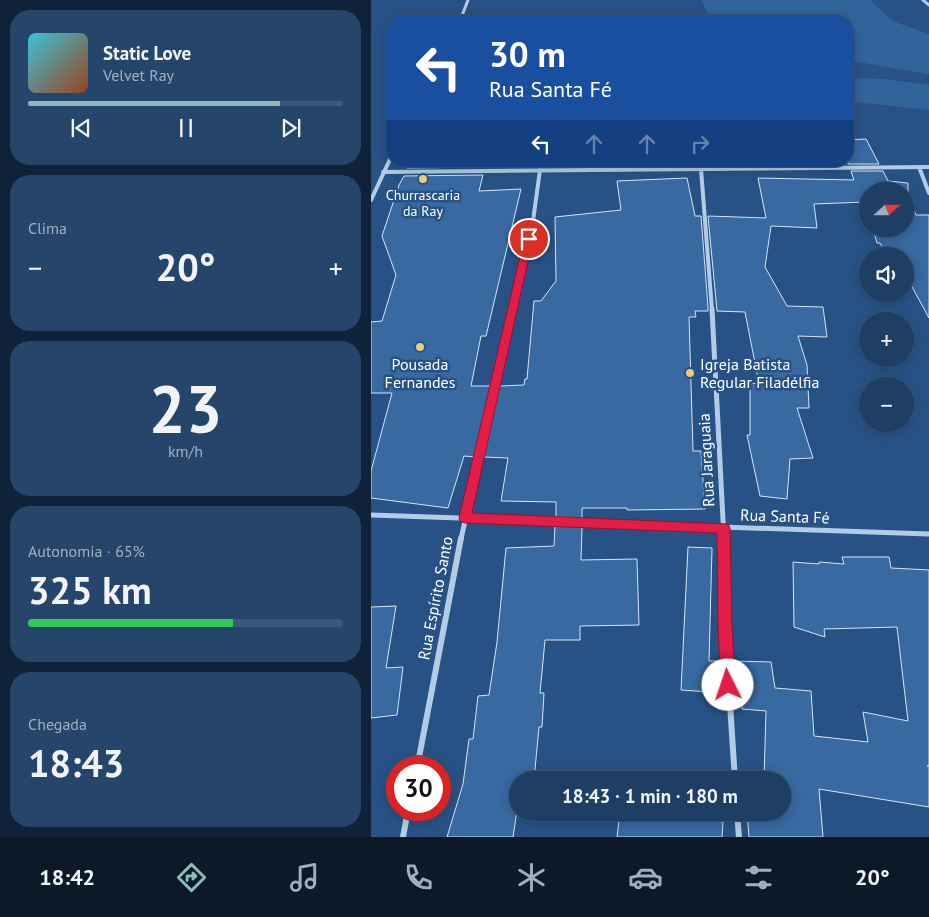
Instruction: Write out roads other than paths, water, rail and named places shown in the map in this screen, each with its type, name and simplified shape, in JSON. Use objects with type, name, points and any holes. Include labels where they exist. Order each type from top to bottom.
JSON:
[{"type":"street","points":[[462,15],[468,0]]},
{"type":"street","points":[[923,0],[929,5]]},
{"type":"street","points":[[371,200],[386,166]]},
{"type":"street","points":[[919,167],[929,193]]},
{"type":"street","points":[[383,172],[929,167]]},
{"type":"street","name":"Rua Jaraguaia","points":[[701,169],[711,286],[724,528],[725,628],[734,771]]},
{"type":"street","name":"Rua Espírito Santo","points":[[419,756],[465,518],[533,222],[540,170]]},
{"type":"street","name":"Rua Santa Fé","points":[[371,515],[929,534]]},
{"type":"street","points":[[403,837],[406,821]]},
{"type":"street","points":[[738,821],[739,837]]},
{"type":"place","name":"Churrascaria da Ray","points":[[423,179]]},
{"type":"place","name":"Pousada Fernandes","points":[[420,347]]},
{"type":"place","name":"Igreja Batista Regular Filadélfia","points":[[690,373]]}]
